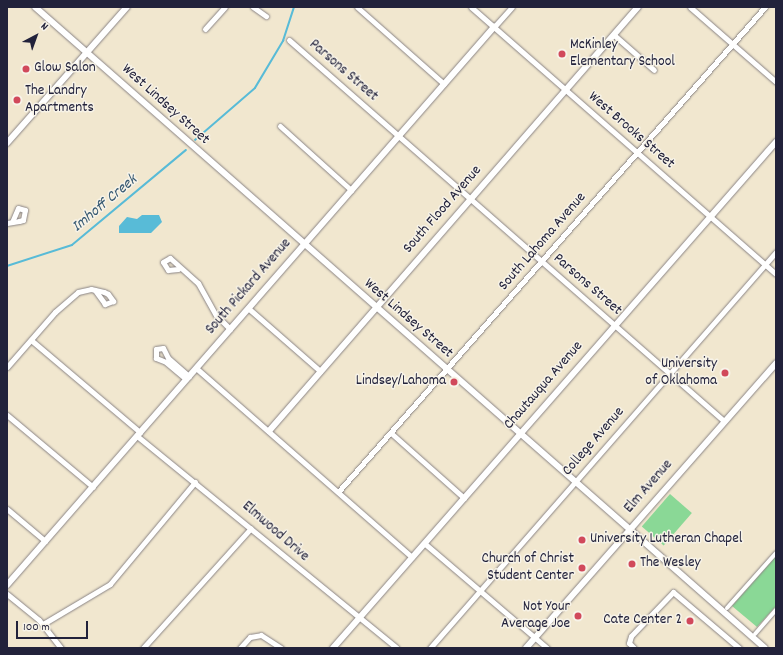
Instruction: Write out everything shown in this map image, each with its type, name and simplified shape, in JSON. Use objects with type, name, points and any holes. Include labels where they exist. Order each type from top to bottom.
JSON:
[{"type":"street","name":"West Lindsey Street","points":[[35,7],[446,370],[574,482],[630,528],[765,648]]},
{"type":"street","points":[[7,143],[127,7]]},
{"type":"street","points":[[205,29],[225,7]]},
{"type":"street","points":[[253,7],[266,16]]},
{"type":"street","points":[[357,7],[444,84]]},
{"type":"street","name":"West Brooks Street","points":[[471,7],[776,274]]},
{"type":"street","name":"South Pickard Avenue","points":[[7,585],[512,7]]},
{"type":"street","name":"South Flood Avenue","points":[[269,431],[470,198],[638,7]]},
{"type":"street","points":[[690,7],[776,82]]},
{"type":"street","name":"South Lahoma Avenue","points":[[338,492],[765,7]]},
{"type":"street","points":[[614,35],[654,70]]},
{"type":"street","name":"Parsons Street","points":[[289,40],[724,421]]},
{"type":"street","points":[[280,126],[351,190]]},
{"type":"street","name":"Chautauqua Avenue","points":[[333,648],[776,142]]},
{"type":"street","name":"College Avenue","points":[[430,648],[776,252]]},
{"type":"street","points":[[178,269],[198,283],[216,315],[230,329]]},
{"type":"street","points":[[7,367],[67,300],[82,290],[95,290]]},
{"type":"street","points":[[248,308],[320,371]]},
{"type":"street","name":"Elmwood Drive","points":[[31,340],[194,482],[397,648]]},
{"type":"street","points":[[163,348],[168,358],[187,378],[166,362],[156,358],[156,349],[163,348]]},
{"type":"street","name":"Elm Avenue","points":[[526,648],[776,362]]},
{"type":"street","points":[[196,368],[412,557]]},
{"type":"street","points":[[7,415],[93,487]]},
{"type":"street","points":[[391,433],[464,498]]},
{"type":"street","points":[[43,624],[110,584],[194,482]]},
{"type":"street","points":[[7,509],[45,541]]},
{"type":"street","points":[[143,648],[251,528]]},
{"type":"street","points":[[424,543],[547,648]]},
{"type":"street","points":[[727,608],[776,553]]},
{"type":"street","points":[[634,648],[630,642],[631,636],[673,592],[740,648]]},
{"type":"street","points":[[7,594],[43,624],[61,648]]},
{"type":"street","points":[[755,634],[776,610]]},
{"type":"street","points":[[240,648],[250,637],[261,635],[281,648]]},
{"type":"green space","points":[[670,494],[692,513],[664,545],[642,526]]},
{"type":"green space","points":[[776,556],[776,606],[757,627],[732,606]]},
{"type":"water","points":[[142,215],[159,215],[162,222],[151,233],[119,233],[119,226],[127,217],[137,219]]},
{"type":"waterway","name":"Imhoff Creek","points":[[195,140],[255,88],[283,41],[294,7]]},
{"type":"waterway","name":"Imhoff Creek","points":[[7,266],[72,245],[186,150]]},
{"type":"place","name":"McKinley Elementary School","points":[[562,54]]},
{"type":"place","name":"Glow Salon","points":[[26,69]]},
{"type":"place","name":"The Landry Apartments","points":[[17,100]]},
{"type":"place","name":"University of Oklahoma","points":[[725,373]]},
{"type":"place","name":"Lindsey/Lahoma","points":[[454,382]]},
{"type":"place","name":"University Lutheran Chapel","points":[[582,540]]},
{"type":"place","name":"The Wesley","points":[[632,564]]},
{"type":"place","name":"Church of Christ Student Center","points":[[582,568]]},
{"type":"place","name":"Not Your Average Joe","points":[[578,616]]},
{"type":"place","name":"Cate Center 2","points":[[690,621]]}]
